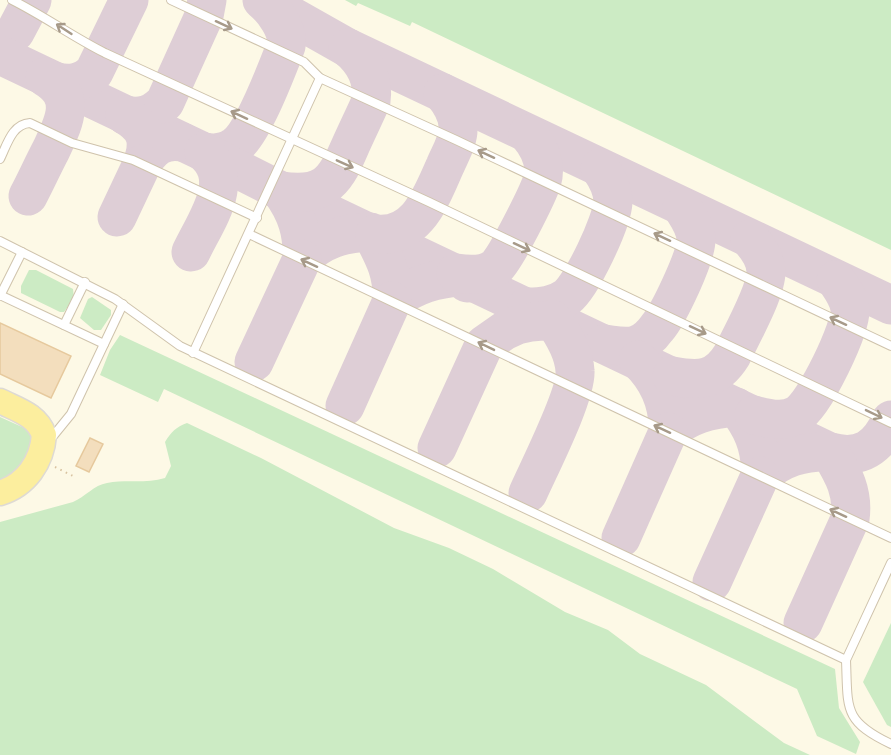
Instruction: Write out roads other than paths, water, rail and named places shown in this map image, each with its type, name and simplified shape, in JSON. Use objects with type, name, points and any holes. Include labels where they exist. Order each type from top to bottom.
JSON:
[{"type":"main road","points":[[0,401],[29,415],[37,422],[44,435],[30,474],[17,486],[0,494]]},
{"type":"lane","points":[[12,0],[42,15],[105,53],[439,207],[891,423]]},
{"type":"lane","points":[[171,0],[304,62],[320,78],[891,346]]},
{"type":"lane","points":[[193,352],[320,78]]},
{"type":"lane","points":[[0,159],[16,129],[20,125],[30,123],[72,143],[133,160],[256,218]]},
{"type":"lane","points":[[249,234],[891,538]]},
{"type":"lane","points":[[0,241],[85,282],[123,304],[173,342],[193,352],[846,660]]},
{"type":"lane","points":[[22,252],[0,296],[104,344]]},
{"type":"lane","points":[[64,326],[85,282]]},
{"type":"lane","points":[[40,451],[71,414],[123,304]]},
{"type":"lane","points":[[29,415],[59,429]]},
{"type":"lane","points":[[891,563],[846,660],[847,703],[850,713],[856,723],[891,744]]}]
